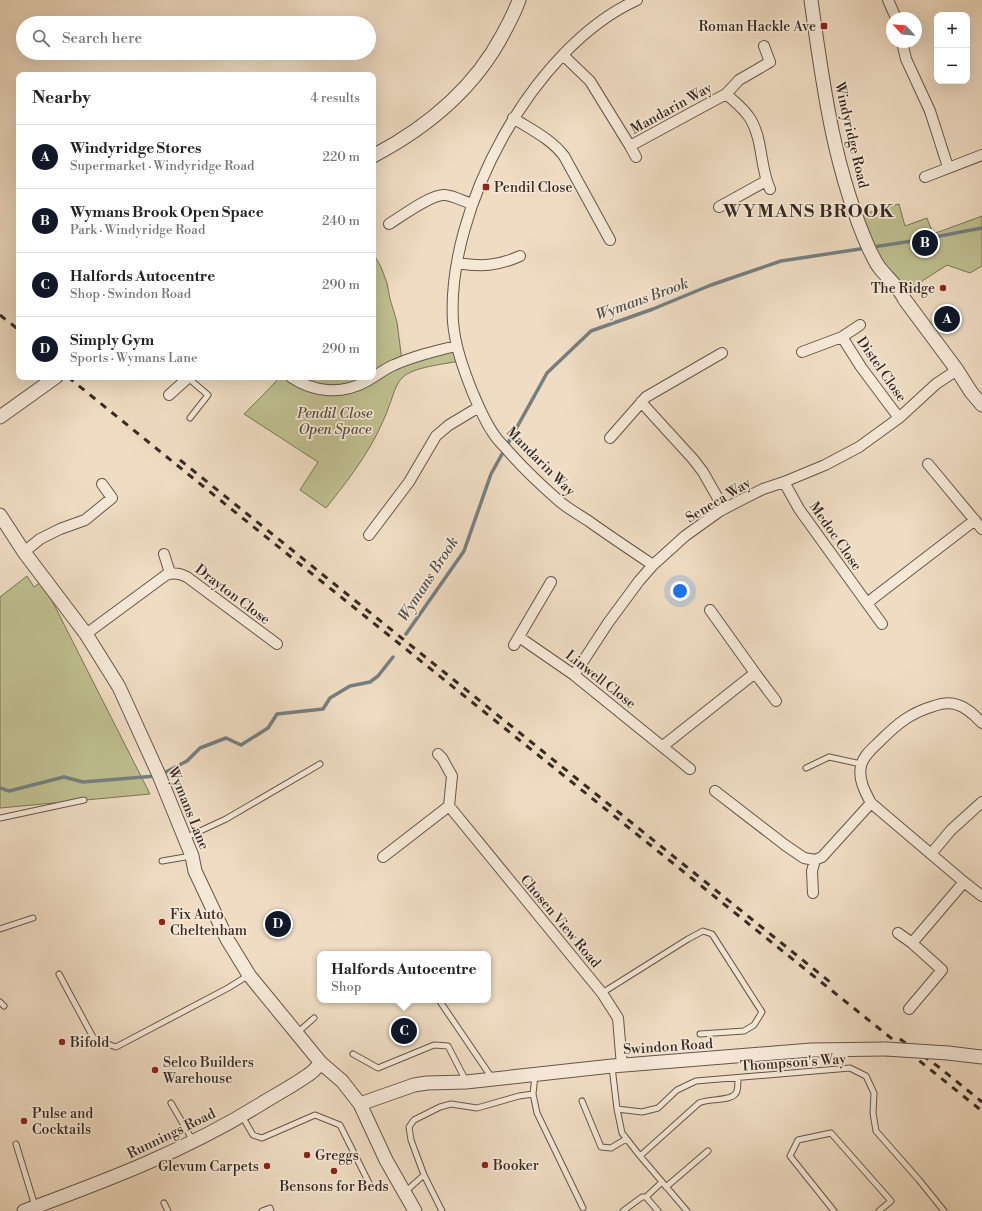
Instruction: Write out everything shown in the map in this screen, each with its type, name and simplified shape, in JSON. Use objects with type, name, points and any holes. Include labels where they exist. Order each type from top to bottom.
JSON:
[{"type":"street","points":[[376,154],[426,123],[464,89],[478,73],[493,51],[510,22],[519,0]]},
{"type":"street","name":"Mandarin Way","points":[[637,0],[613,12],[587,32],[563,55],[538,84],[514,118],[489,165],[472,204],[463,233],[457,262],[453,302],[453,323],[456,346],[460,361],[479,407],[492,433],[519,463],[559,501],[653,565]]},
{"type":"street","name":"Windyridge Road","points":[[811,0],[831,130],[846,189],[871,252],[878,266],[902,294],[957,370],[971,392],[982,405]]},
{"type":"street","points":[[888,0],[893,12]]},
{"type":"street","name":"Mandarin Way","points":[[630,146],[726,94],[739,80],[770,62],[764,46]]},
{"type":"street","points":[[903,48],[906,59],[930,111],[948,167]]},
{"type":"street","name":"Mandarin Way","points":[[563,55],[590,81],[636,157]]},
{"type":"street","name":"Mandarin Way","points":[[719,207],[768,185],[753,123],[746,112],[726,94]]},
{"type":"street","points":[[514,118],[543,137],[564,156],[610,240]]},
{"type":"street","points":[[925,177],[982,155]]},
{"type":"street","points":[[389,224],[441,195],[451,196],[472,204]]},
{"type":"street","points":[[457,262],[478,266],[507,262],[520,256]]},
{"type":"street","name":"Distel Close","points":[[802,352],[842,337],[860,325]]},
{"type":"street","name":"Distel Close","points":[[842,337],[860,366],[899,418]]},
{"type":"street","points":[[376,376],[393,366],[419,355],[456,346]]},
{"type":"street","points":[[610,438],[640,402],[646,397],[722,353]]},
{"type":"street","name":"Seneca Way","points":[[574,674],[638,581],[685,536],[724,509],[763,489],[826,465],[859,447],[899,418],[936,384],[957,370]]},
{"type":"street","points":[[0,417],[52,380]]},
{"type":"street","points":[[169,395],[187,380]]},
{"type":"street","points":[[296,380],[318,389],[327,390],[347,389],[368,380]]},
{"type":"street","points":[[640,402],[694,459],[724,509]]},
{"type":"street","points":[[369,535],[409,482],[436,436],[449,425],[479,407]]},
{"type":"street","points":[[928,464],[982,529]]},
{"type":"street","name":"Medoc Close","points":[[784,482],[799,509],[882,624]]},
{"type":"street","points":[[24,552],[40,539],[60,529],[85,520],[112,498],[102,484]]},
{"type":"street","name":"Wymans Lane","points":[[0,514],[24,552],[86,634],[119,686],[159,775],[192,856],[195,871],[227,939],[249,975],[321,1063],[342,1081],[360,1104],[386,1160],[415,1211]]},
{"type":"street","points":[[866,603],[975,520]]},
{"type":"street","points":[[86,634],[162,577],[170,573],[164,554]]},
{"type":"street","name":"Drayton Close","points":[[170,573],[180,573],[187,577],[277,644]]},
{"type":"street","name":"Linwell Close","points":[[551,582],[517,641],[574,674],[690,769]]},
{"type":"street","points":[[710,610],[776,701]]},
{"type":"street","points":[[663,746],[755,673]]},
{"type":"street","points":[[977,722],[968,710],[953,703],[940,704],[924,708],[905,718],[896,725],[867,754],[861,764],[860,777],[865,793],[871,803],[982,896]]},
{"type":"street","points":[[384,857],[449,806],[452,776],[442,758],[438,754]]},
{"type":"street","points":[[715,791],[800,856],[808,860],[814,860],[822,857],[871,803]]},
{"type":"street","points":[[932,854],[952,830],[982,802]]},
{"type":"street","name":"Chosen View Road","points":[[449,806],[602,993],[618,1018],[617,1066]]},
{"type":"street","points":[[813,893],[812,871],[814,860]]},
{"type":"street","points":[[912,943],[964,882]]},
{"type":"street","points":[[898,933],[912,943],[942,970],[909,1009]]},
{"type":"street","name":"Swindon Road","points":[[360,1104],[414,1085],[427,1083],[466,1082],[617,1066],[812,1050],[886,1049],[982,1057]]},
{"type":"street","name":"Runnings Road","points":[[30,1209],[150,1163],[193,1142],[242,1116],[309,1075],[321,1063]]},
{"type":"lane","points":[[190,418],[208,396],[191,380]]},
{"type":"lane","points":[[806,768],[830,757],[861,764]]},
{"type":"lane","points":[[184,839],[226,819],[320,764]]},
{"type":"lane","points":[[0,818],[84,800]]},
{"type":"lane","points":[[162,861],[192,856]]},
{"type":"lane","points":[[0,929],[33,918]]},
{"type":"lane","points":[[602,993],[688,939],[703,931],[712,934],[762,1012],[754,1025],[744,1031],[700,1034]]},
{"type":"lane","points":[[59,974],[94,1039],[116,1047],[228,988],[249,975]]},
{"type":"lane","points":[[441,1003],[493,1079]]},
{"type":"lane","points":[[297,1033],[314,1018]]},
{"type":"lane","points":[[353,1054],[378,1068],[434,1045],[448,1046],[466,1082]]},
{"type":"lane","points":[[617,1066],[617,1108],[622,1133],[666,1187],[688,1211]]},
{"type":"lane","name":"Thompson's Way","points":[[617,1108],[642,1112],[658,1108],[677,1090],[696,1081],[850,1068],[866,1076],[874,1093],[873,1113],[876,1131],[944,1211]]},
{"type":"lane","points":[[535,1074],[533,1094],[537,1113],[583,1208]]},
{"type":"lane","points":[[640,1156],[699,1103],[734,1096],[737,1092],[738,1078]]},
{"type":"lane","points":[[442,1211],[424,1175],[411,1140],[409,1127],[414,1120],[440,1107],[451,1104],[477,1108],[519,1096],[533,1094]]},
{"type":"lane","points":[[582,1101],[601,1147],[611,1148],[626,1139]]},
{"type":"lane","points":[[171,1103],[193,1142]]},
{"type":"lane","points":[[242,1116],[253,1135],[262,1138],[315,1115],[340,1126],[371,1187]]},
{"type":"lane","points":[[834,1211],[790,1156],[798,1140],[831,1134],[891,1201],[879,1211]]},
{"type":"lane","points":[[16,1144],[30,1209]]},
{"type":"lane","points":[[666,1187],[708,1151]]},
{"type":"lane","points":[[404,1193],[424,1175]]},
{"type":"lane","points":[[623,1211],[642,1197],[646,1197],[662,1182]]},
{"type":"lane","points":[[646,1197],[658,1211]]},
{"type":"lane","points":[[164,1203],[168,1211]]},
{"type":"lane","points":[[262,1211],[270,1208],[271,1211]]},
{"type":"green space","points":[[899,204],[905,226],[927,218],[933,234],[982,216],[982,266],[970,273],[947,265],[902,294],[856,216]]},
{"type":"green space","name":"Pendil Close Open Space","points":[[376,258],[387,283],[397,322],[402,361],[456,346],[460,361],[413,371],[402,378],[396,388],[385,417],[372,444],[326,508],[300,490],[318,462],[244,414],[277,380],[376,380]]},
{"type":"green space","points":[[27,576],[34,587],[42,581],[150,794],[0,808],[0,597]]},
{"type":"waterway","name":"Wymans Brook","points":[[406,634],[464,551],[491,474],[547,373],[591,331],[653,309],[711,285],[781,261],[919,240],[982,228]]},
{"type":"waterway","name":"Wymans Brook","points":[[162,774],[187,761],[200,748],[226,738],[241,745],[268,728],[277,714],[323,709],[330,698],[350,686],[370,682],[378,676],[393,657]]},
{"type":"waterway","name":"Wymans Brook","points":[[0,788],[9,791],[64,777],[83,782],[156,776]]},
{"type":"railway","points":[[0,315],[16,328]]},
{"type":"railway","points":[[72,380],[982,1111]]},
{"type":"railway","points":[[180,460],[835,986]]},
{"type":"railway","points":[[900,1039],[940,1068],[982,1102]]},
{"type":"place","name":"Roman Hackle Ave","points":[[824,26]]},
{"type":"place","name":"Pendil Close","points":[[486,187]]},
{"type":"place","name":"Wymans Brook Open Space","points":[[925,243]]},
{"type":"place","name":"The Ridge","points":[[943,288]]},
{"type":"place","name":"Windyridge Stores","points":[[947,319]]},
{"type":"place","name":"Fix Auto Cheltenham","points":[[162,922]]},
{"type":"place","name":"Simply Gym","points":[[278,924]]},
{"type":"place","name":"Halfords Autocentre","points":[[404,1031]]},
{"type":"place","name":"Bifold","points":[[62,1042]]},
{"type":"place","name":"Selco Builders Warehouse","points":[[155,1070]]},
{"type":"place","name":"Pulse and Cocktails","points":[[24,1121]]},
{"type":"place","name":"Greggs","points":[[307,1155]]},
{"type":"place","name":"Booker","points":[[485,1165]]},
{"type":"place","name":"Glevum Carpets","points":[[267,1166]]},
{"type":"place","name":"Bensons for Beds","points":[[334,1171]]},
{"type":"district","name":"WYMANS BROOK","points":[[809,211]]}]
